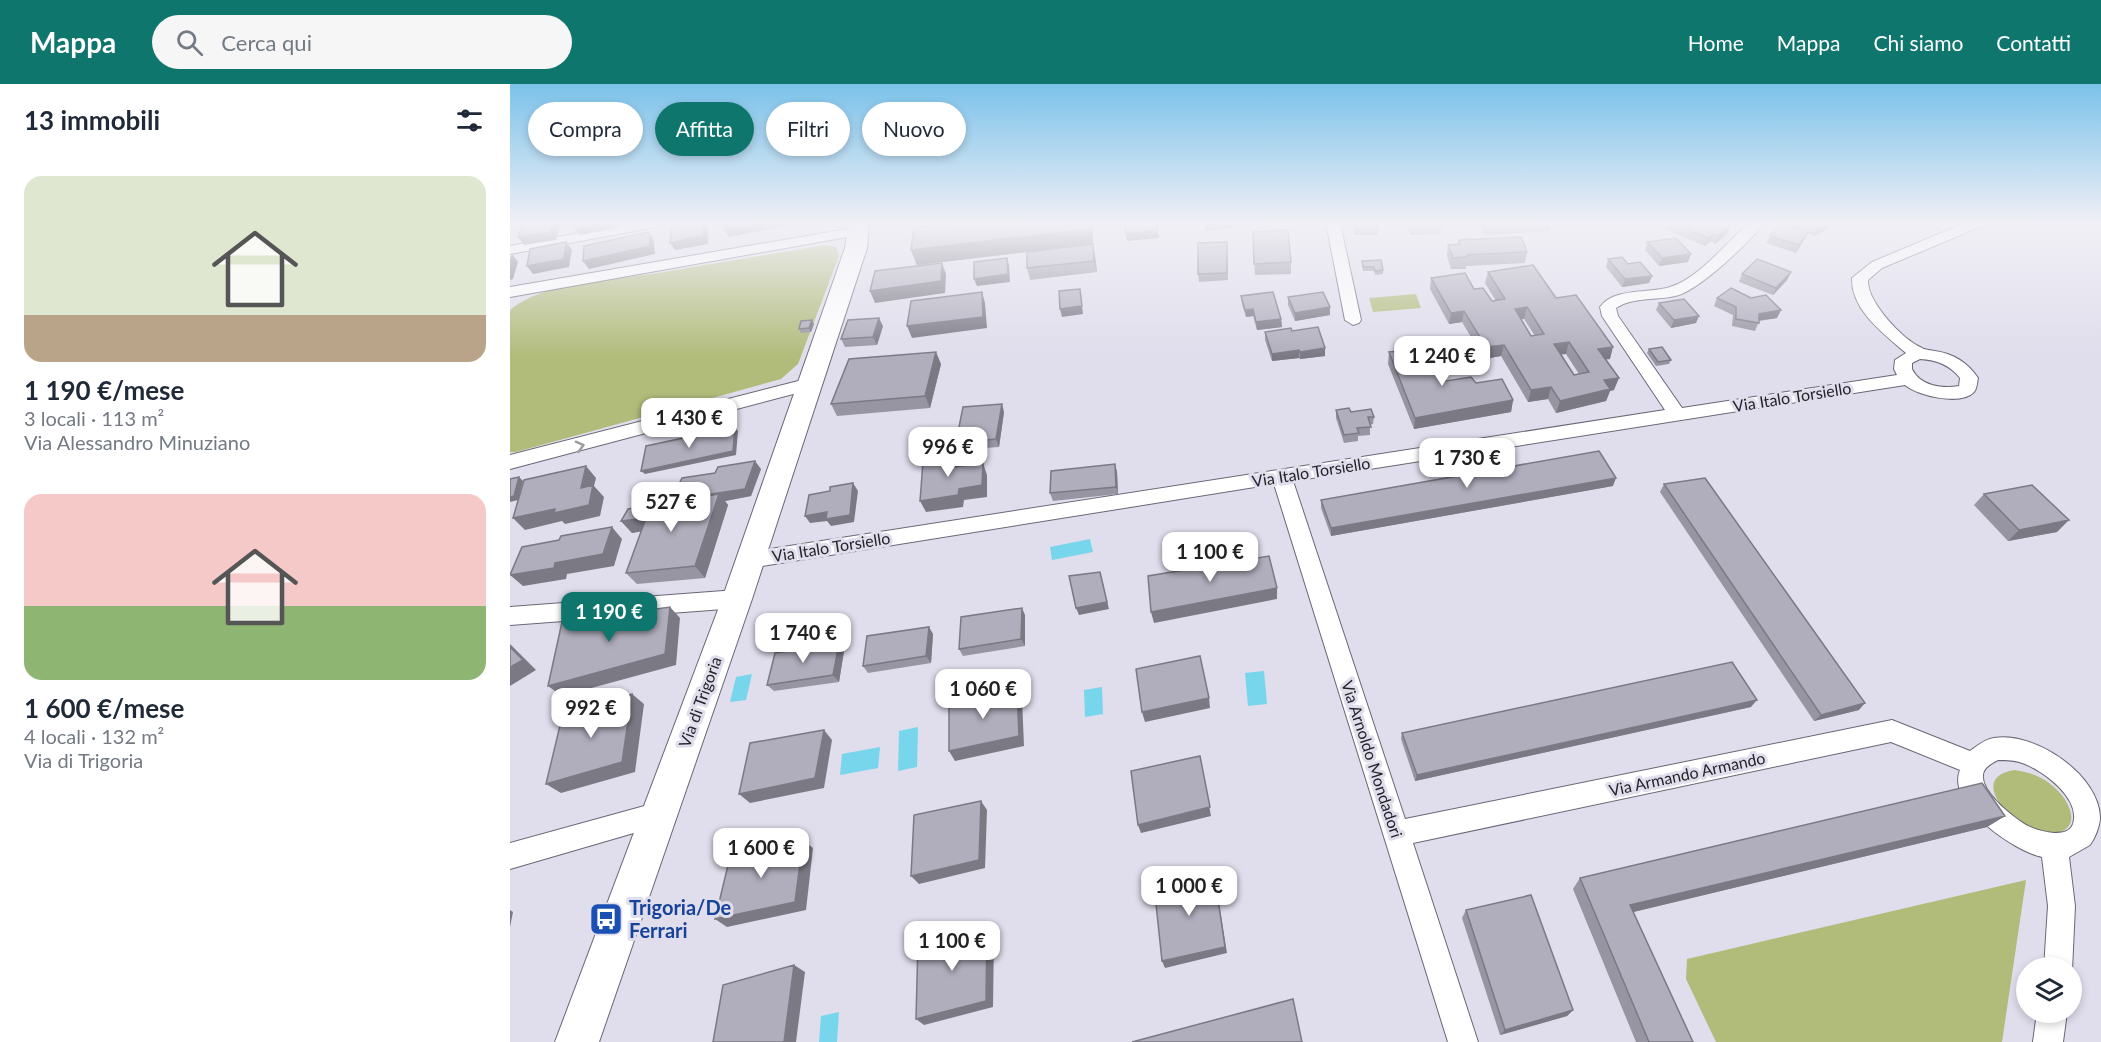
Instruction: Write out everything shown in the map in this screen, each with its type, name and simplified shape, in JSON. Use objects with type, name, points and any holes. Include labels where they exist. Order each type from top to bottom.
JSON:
[{"type":"street","points":[[510,292],[640,268]]},
{"type":"street","name":"Via di Trigoria","points":[[577,1042],[737,599],[849,268]]},
{"type":"street","points":[[1343,268],[1353,320]]},
{"type":"street","points":[[1677,414],[1610,316],[1608,307],[1620,300],[1669,292],[1685,286],[1706,268]]},
{"type":"street","points":[[1873,268],[1866,271],[1860,278],[1859,288],[1868,305],[1918,354]]},
{"type":"street","points":[[510,304],[542,286]]},
{"type":"street","points":[[1918,354],[1938,356],[1958,366],[1965,372],[1970,384],[1962,392],[1946,394],[1926,389],[1909,379],[1904,372],[1904,360],[1918,354]]},
{"type":"street","name":"Via Italo Torsiello","points":[[750,560],[1909,379]]},
{"type":"street","points":[[510,462],[810,384]]},
{"type":"street","name":"Via Arnoldo Mondadori","points":[[1282,477],[1463,1042]]},
{"type":"street","points":[[510,616],[737,599]]},
{"type":"street","name":"Via Armando Armando","points":[[1396,834],[1892,731],[1973,764]]},
{"type":"street","points":[[2011,748],[2029,753],[2048,763],[2065,776],[2079,792],[2086,809],[2088,824],[2082,836],[2070,844],[2053,846],[2025,838],[1998,822],[1984,807],[1975,792],[1971,777],[1973,764],[1981,754],[1994,749],[2011,748]]},
{"type":"street","points":[[510,856],[659,814]]},
{"type":"street","points":[[2053,846],[2063,899],[2063,928],[2059,957]]},
{"type":"street","points":[[2048,1042],[2051,1023]]},
{"type":"green space","points":[[690,268],[835,268],[798,364],[781,379],[510,452],[510,310],[540,293],[558,288]]},
{"type":"green space","points":[[1416,294],[1421,308],[1373,312],[1369,298]]},
{"type":"green space","points":[[2015,770],[2041,778],[2065,799],[2071,817],[2070,824],[2065,830],[2041,833],[2031,830],[2008,814],[1994,792],[1994,782],[2000,775]]},
{"type":"green space","points":[[2026,880],[2002,1042],[1716,1042],[1686,979],[1687,959]]},
{"type":"water","points":[[1090,539],[1093,552],[1052,560],[1050,547]]},
{"type":"water","points":[[1264,671],[1267,704],[1248,706],[1245,673]]},
{"type":"water","points":[[752,674],[746,700],[730,702],[736,677]]},
{"type":"water","points":[[1102,687],[1103,714],[1085,717],[1084,690]]},
{"type":"water","points":[[918,727],[917,767],[898,771],[899,731]]},
{"type":"water","points":[[880,747],[878,768],[840,775],[842,754]]},
{"type":"water","points":[[839,1012],[837,1042],[819,1042],[821,1016]]},
{"type":"building","points":[[903,268],[942,268],[941,281],[870,291],[875,271]]},
{"type":"building","points":[[974,268],[1008,268],[1008,274],[974,279]]},
{"type":"building","points":[[1198,268],[1227,268],[1227,273],[1198,274]]},
{"type":"building","points":[[1374,268],[1383,268],[1383,270],[1375,271]]},
{"type":"building","points":[[1535,268],[1556,298],[1576,295],[1613,347],[1598,349],[1619,378],[1604,380],[1610,389],[1560,401],[1551,387],[1531,390],[1504,345],[1486,347],[1464,311],[1451,313],[1431,278],[1465,273],[1474,289],[1483,288],[1492,301],[1505,299],[1488,272]],"holes":[[[1527,307],[1544,334],[1531,336],[1515,309]],[[1569,342],[1589,372],[1574,375],[1554,344]]]},
{"type":"building","points":[[1615,268],[1645,268],[1652,276],[1625,279]]},
{"type":"building","points":[[1748,268],[1780,268],[1791,272],[1776,288],[1742,274]]},
{"type":"building","points":[[1731,288],[1751,298],[1766,295],[1781,310],[1759,314],[1759,323],[1736,319],[1736,307],[1717,298]]},
{"type":"building","points":[[1080,289],[1082,306],[1060,309],[1059,291]]},
{"type":"building","points":[[982,292],[983,317],[907,326],[911,301]]},
{"type":"building","points":[[1273,292],[1281,319],[1256,322],[1253,309],[1245,310],[1241,296]]},
{"type":"building","points":[[1323,292],[1330,307],[1295,313],[1288,297]]},
{"type":"building","points":[[1684,299],[1699,316],[1674,320],[1659,303]]},
{"type":"building","points":[[879,318],[873,337],[841,339],[848,320]]},
{"type":"building","points":[[812,320],[809,328],[799,329],[801,321]]},
{"type":"building","points":[[1318,327],[1325,348],[1272,354],[1265,332]]},
{"type":"building","points":[[1662,347],[1671,360],[1658,362],[1649,349]]},
{"type":"building","points":[[1417,349],[1426,364],[1437,363],[1446,381],[1471,377],[1476,383],[1502,379],[1513,400],[1415,418],[1389,352]]},
{"type":"building","points":[[936,352],[925,396],[831,404],[849,359]]},
{"type":"building","points":[[1002,404],[996,439],[969,442],[970,431],[958,432],[963,407]]},
{"type":"building","points":[[1349,408],[1351,412],[1371,409],[1374,417],[1368,417],[1371,427],[1357,428],[1359,433],[1344,435],[1336,410]]},
{"type":"building","points":[[735,427],[733,451],[641,471],[646,446]]},
{"type":"building","points":[[1599,451],[1616,478],[1331,528],[1321,500]]},
{"type":"building","points":[[955,458],[955,467],[983,463],[982,485],[959,489],[958,495],[920,501],[923,462]]},
{"type":"building","points":[[755,461],[745,489],[671,500],[682,478],[715,473],[718,467]]},
{"type":"building","points":[[1115,464],[1116,487],[1050,493],[1051,471]]},
{"type":"building","points":[[586,466],[581,488],[593,485],[589,505],[554,513],[555,509],[513,518],[524,480]]},
{"type":"building","points":[[519,477],[514,496],[510,497],[510,479]]},
{"type":"building","points":[[1705,478],[1865,703],[1821,715],[1664,484]]},
{"type":"building","points":[[853,483],[850,515],[826,519],[827,512],[805,516],[809,495],[830,491],[830,487]]},
{"type":"building","points":[[2032,485],[2069,520],[2019,530],[1984,494]]},
{"type":"building","points":[[719,494],[695,566],[626,573],[646,518],[621,521],[628,509]]},
{"type":"building","points":[[612,527],[603,554],[555,563],[554,568],[510,575],[522,547],[559,540],[561,536]]},
{"type":"building","points":[[1269,556],[1277,588],[1151,612],[1148,576]]},
{"type":"building","points":[[1100,572],[1107,602],[1076,608],[1069,576]]},
{"type":"building","points":[[670,607],[665,654],[548,686],[562,622]]},
{"type":"building","points":[[1022,608],[1021,639],[959,649],[961,617]]},
{"type":"building","points":[[929,627],[926,656],[863,666],[867,636]]},
{"type":"building","points":[[839,644],[833,675],[767,685],[775,653]]},
{"type":"building","points":[[510,647],[523,660],[510,667]]},
{"type":"building","points":[[1200,656],[1209,698],[1142,712],[1136,669]]},
{"type":"building","points":[[1732,662],[1757,700],[1417,775],[1402,733]]},
{"type":"building","points":[[1017,689],[1019,736],[949,751],[949,703]]},
{"type":"building","points":[[632,694],[622,762],[546,784],[563,713]]},
{"type":"building","points":[[824,730],[815,778],[739,794],[750,743]]},
{"type":"building","points":[[1200,756],[1210,807],[1138,825],[1131,771]]},
{"type":"building","points":[[1982,783],[2005,816],[1630,905],[1693,1042],[1649,1042],[1580,878]]},
{"type":"building","points":[[981,801],[979,860],[911,876],[914,815]]},
{"type":"building","points":[[803,840],[795,902],[715,919],[731,853]]},
{"type":"building","points":[[1214,872],[1225,947],[1162,961],[1154,885]]},
{"type":"building","points":[[1531,895],[1573,1010],[1505,1030],[1466,910]]},
{"type":"building","points":[[987,926],[986,1001],[916,1019],[918,941]]},
{"type":"building","points":[[794,965],[784,1042],[713,1042],[723,985]]},
{"type":"building","points":[[1293,999],[1302,1042],[1132,1042]]},
{"type":"place","name":"Trigoria/De Ferrari","points":[[606,919]]}]
